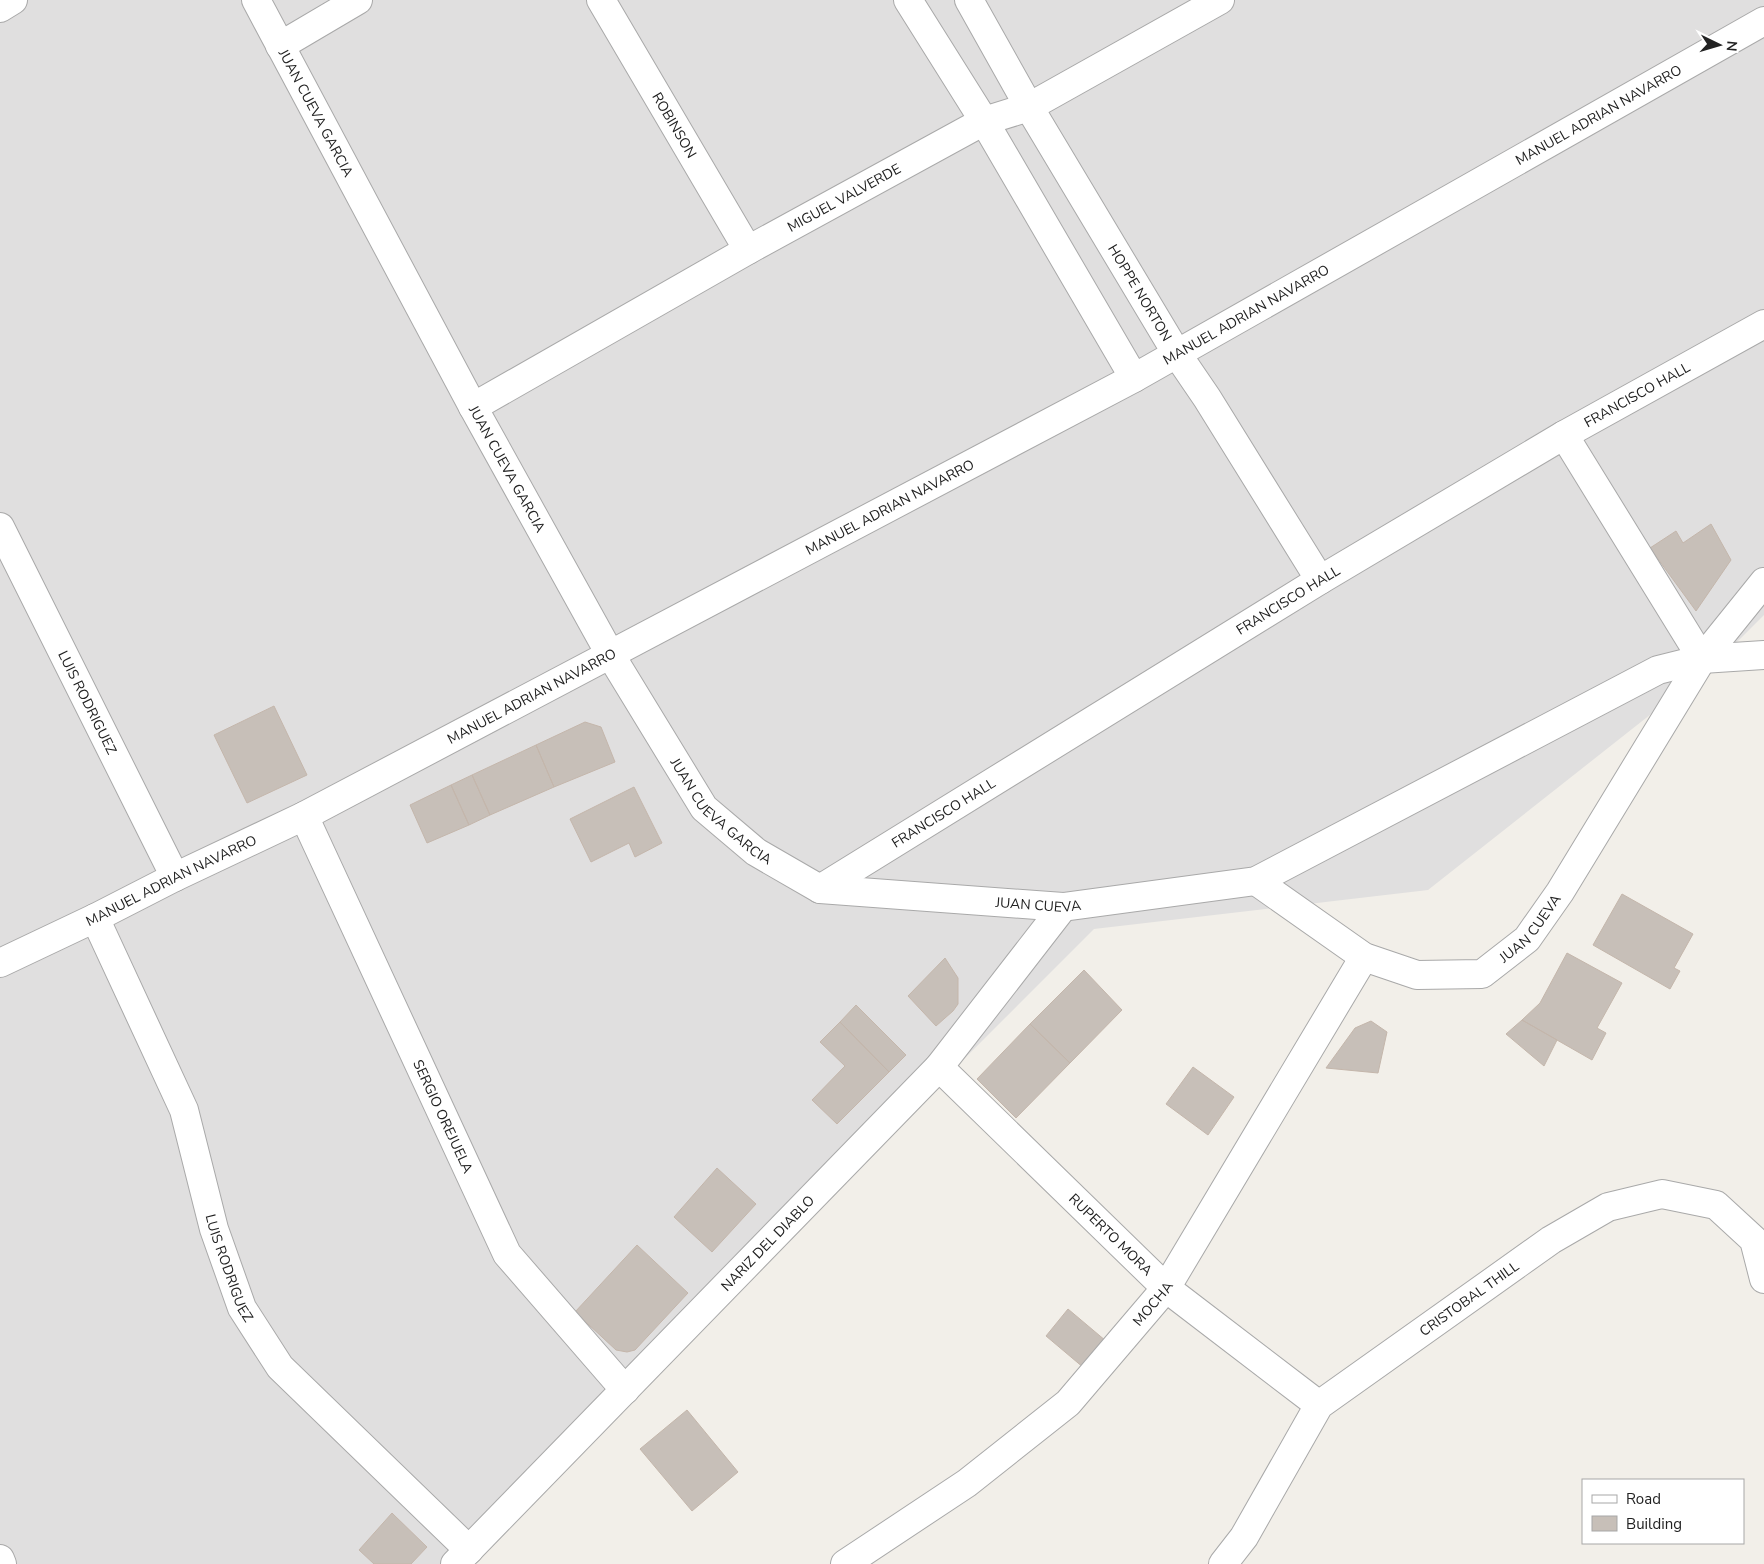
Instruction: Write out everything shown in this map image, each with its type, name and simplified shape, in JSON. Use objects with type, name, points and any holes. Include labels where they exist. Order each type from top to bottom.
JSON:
[{"type":"street","points":[[0,8],[13,0]]},
{"type":"street","name":"JUAN CUEVA GARCIA","points":[[256,0],[473,407],[610,654],[704,808],[756,852],[820,889]]},
{"type":"street","points":[[280,46],[358,0]]},
{"type":"street","name":"ROBINSON","points":[[601,0],[748,250]]},
{"type":"street","points":[[908,0],[984,121],[1134,378]]},
{"type":"street","name":"HOPPE NORTON","points":[[969,0],[1030,107],[1177,354],[1320,580]]},
{"type":"street","name":"MIGUEL VALVERDE","points":[[473,407],[748,250],[984,121],[1030,107],[1220,0]]},
{"type":"street","name":"MANUEL ADRIAN NAVARRO","points":[[0,963],[304,816],[1134,378],[1764,21]]},
{"type":"street","name":"FRANCISCO HALL","points":[[820,889],[1320,580],[1564,435],[1764,324]]},
{"type":"street","points":[[1564,435],[1702,658],[1764,654]]},
{"type":"street","name":"LUIS RODRIGUEZ","points":[[0,527],[175,877]]},
{"type":"street","name":"JUAN CUEVA","points":[[1256,881],[1364,957],[1417,975],[1482,974],[1527,940],[1560,892],[1702,658],[1764,582]]},
{"type":"street","name":"JUAN CUEVA","points":[[820,889],[1063,908],[1256,881],[1658,670],[1702,658]]},
{"type":"street","name":"SERGIO OREJUELA","points":[[304,816],[508,1254],[625,1390]]},
{"type":"street","name":"NARIZ DEL DIABLO","points":[[462,1557],[939,1067],[1063,908]]},
{"type":"street","name":"LUIS RODRIGUEZ","points":[[95,918],[184,1110],[214,1229],[242,1308],[280,1368],[462,1557]]},
{"type":"street","name":"MOCHA","points":[[845,1564],[966,1483],[1068,1403],[1166,1288],[1364,957]]},
{"type":"street","name":"RUPERTO MORA","points":[[939,1067],[1166,1288],[1319,1405]]},
{"type":"street","name":"CRISTOBAL THILL","points":[[1223,1564],[1244,1538],[1319,1405],[1551,1240],[1608,1206],[1662,1194],[1716,1206],[1754,1240],[1764,1280]]},
{"type":"street","points":[[0,1559],[2,1564]]},
{"type":"shaded area","points":[[0,0],[1764,0],[1764,615],[1717,662],[1428,890],[1094,929],[459,1564],[0,1564]]},
{"type":"building","points":[[1711,524],[1731,560],[1696,611],[1650,548],[1676,531],[1683,543]]},
{"type":"building","points":[[274,706],[307,775],[247,803],[214,735]]},
{"type":"building","points":[[585,722],[601,727],[615,762],[554,787],[536,745]]},
{"type":"building","points":[[536,745],[554,787],[490,815],[472,775]]},
{"type":"building","points":[[472,775],[490,815],[469,825],[451,785]]},
{"type":"building","points":[[451,785],[469,825],[427,843],[410,805]]},
{"type":"building","points":[[634,787],[662,843],[635,857],[629,843],[591,862],[570,819]]},
{"type":"building","points":[[1622,894],[1693,934],[1674,968],[1680,971],[1670,989],[1593,945]]},
{"type":"building","points":[[1567,953],[1622,983],[1597,1028],[1606,1033],[1592,1060],[1522,1020],[1540,1003]]},
{"type":"building","points":[[945,958],[958,978],[958,1004],[936,1026],[908,996]]},
{"type":"building","points":[[1084,970],[1122,1010],[1070,1063],[1030,1024]]},
{"type":"building","points":[[856,1005],[906,1055],[889,1072],[840,1022]]},
{"type":"building","points":[[1522,1020],[1557,1040],[1544,1066],[1506,1034]]},
{"type":"building","points":[[1371,1021],[1387,1032],[1378,1073],[1326,1068],[1355,1028]]},
{"type":"building","points":[[840,1022],[889,1072],[837,1124],[812,1100],[845,1066],[820,1042]]},
{"type":"building","points":[[1030,1024],[1070,1063],[1016,1118],[977,1079]]},
{"type":"building","points":[[1193,1067],[1234,1097],[1208,1135],[1166,1104]]},
{"type":"building","points":[[717,1168],[756,1204],[712,1252],[674,1217]]},
{"type":"building","points":[[637,1245],[688,1293],[635,1350],[627,1352],[616,1350],[575,1312]]},
{"type":"building","points":[[1068,1309],[1106,1341],[1084,1368],[1046,1336]]},
{"type":"building","points":[[687,1410],[738,1472],[692,1511],[640,1449]]},
{"type":"building","points":[[392,1513],[427,1547],[411,1564],[374,1564],[359,1550]]}]
